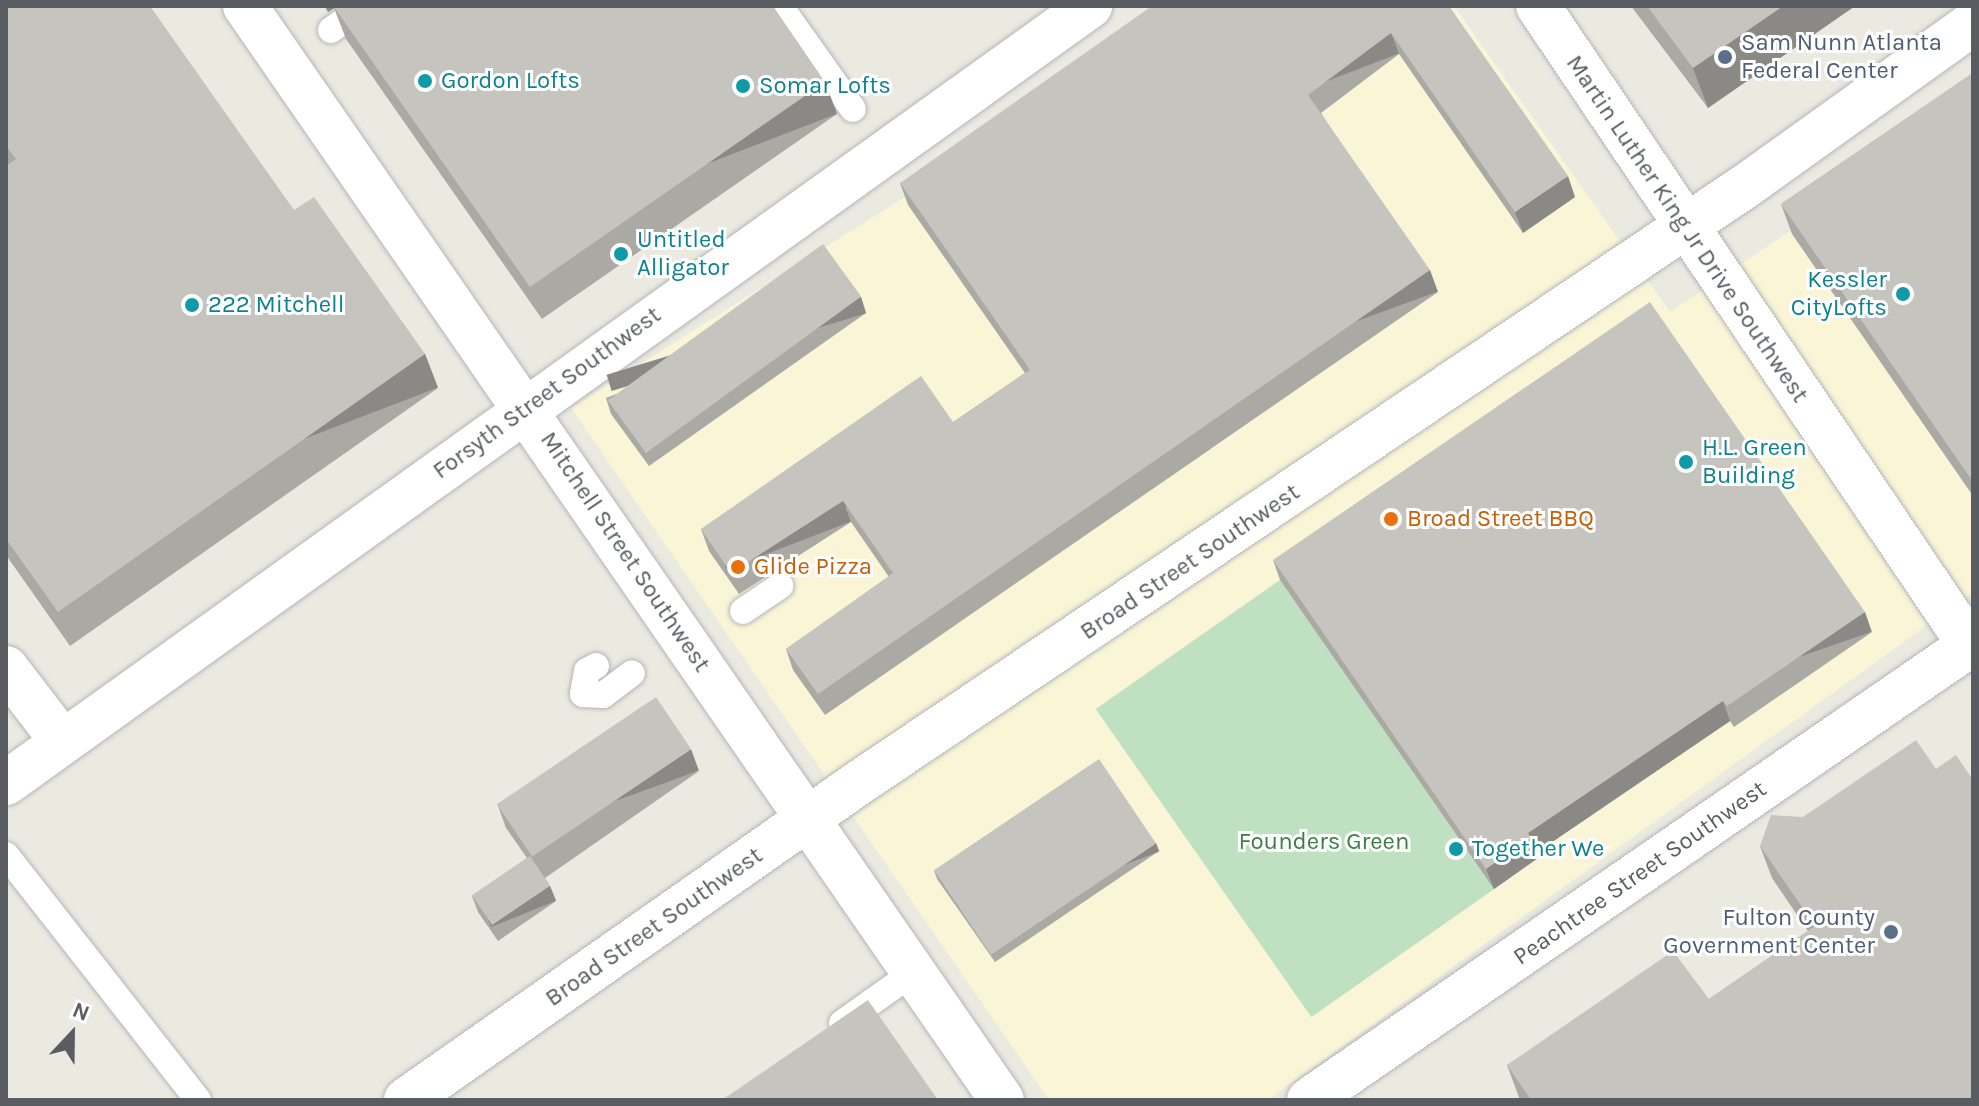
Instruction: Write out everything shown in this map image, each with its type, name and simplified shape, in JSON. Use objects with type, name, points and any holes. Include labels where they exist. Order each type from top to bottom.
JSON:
[{"type":"street","name":"Mitchell Street Southwest","points":[[245,6],[527,408],[1002,1100]]},
{"type":"street","name":"Forsyth Street Southwest","points":[[6,783],[1090,6]]},
{"type":"street","name":"Martin Luther King Jr Drive Southwest","points":[[1538,6],[1683,227],[1972,646]]},
{"type":"street","name":"Broad Street Southwest","points":[[406,1100],[808,819],[1683,227],[1973,23]]},
{"type":"street","name":"Peachtree Street Southwest","points":[[1309,1100],[1972,646]]},
{"type":"street","points":[[6,668],[62,741]]},
{"type":"lane","points":[[331,30],[365,6]]},
{"type":"lane","points":[[780,6],[853,109]]},
{"type":"lane","points":[[743,611],[780,586]]},
{"type":"lane","points":[[596,666],[587,671],[583,694],[603,695],[632,673]]},
{"type":"lane","points":[[6,855],[198,1100]]},
{"type":"lane","points":[[823,1037],[914,972]]},
{"type":"shaded area","points":[[1175,6],[1454,6],[1670,312],[1973,108],[1973,592],[1268,1100],[1049,1100],[571,408],[908,195]]},
{"type":"green space","name":"Founders Green","points":[[1280,580],[1496,888],[1311,1017],[1096,709]]},
{"type":"building","name":"222 Mitchell","points":[[6,6],[150,6],[294,210],[314,197],[425,354],[58,612],[6,539],[6,166],[16,159],[6,146]]},
{"type":"building","points":[[335,6],[773,6],[825,82],[530,287]]},
{"type":"building","points":[[1152,6],[1449,6],[1568,176],[1515,212],[1391,33],[1308,95],[1430,270],[818,694],[786,649],[893,573],[843,501],[731,573],[701,529],[921,376],[953,422],[1030,370],[900,183]]},
{"type":"building","points":[[1647,6],[1783,6],[1693,68]]},
{"type":"building","name":"Kessler CityLofts","points":[[1973,73],[1973,482],[1781,204]]},
{"type":"building","points":[[823,244],[861,297],[646,453],[608,400]]},
{"type":"building","points":[[1650,302],[1865,612],[1727,706],[1723,701],[1528,833],[1531,838],[1486,869],[1273,560]]},
{"type":"building","points":[[656,697],[691,749],[532,857],[497,804]]},
{"type":"building","name":"Fulton County Government Center","points":[[1916,740],[1936,769],[1956,755],[1973,780],[1973,1100],[1531,1100],[1507,1065],[1673,951],[1709,999],[1815,926],[1760,846],[1771,815],[1803,817]]},
{"type":"building","points":[[1099,759],[1156,844],[991,955],[934,870]]},
{"type":"building","points":[[530,856],[550,886],[492,925],[472,895]]},
{"type":"building","points":[[868,1000],[938,1100],[722,1100]]},
{"type":"place","name":"Sam Nunn Atlanta Federal Center","points":[[1725,57]]},
{"type":"place","name":"Gordon Lofts","points":[[425,81]]},
{"type":"place","name":"Somar Lofts","points":[[743,86]]},
{"type":"place","name":"Untitled Alligator","points":[[621,254]]},
{"type":"place","name":"Kessler CityLofts","points":[[1903,294]]},
{"type":"place","name":"222 Mitchell","points":[[192,305]]},
{"type":"place","name":"H.L. Green Building","points":[[1686,462]]},
{"type":"place","name":"Broad Street BBQ","points":[[1391,519]]},
{"type":"place","name":"Glide Pizza","points":[[738,567]]},
{"type":"place","name":"Together We","points":[[1456,849]]},
{"type":"place","name":"Fulton County Government Center","points":[[1891,932]]}]
